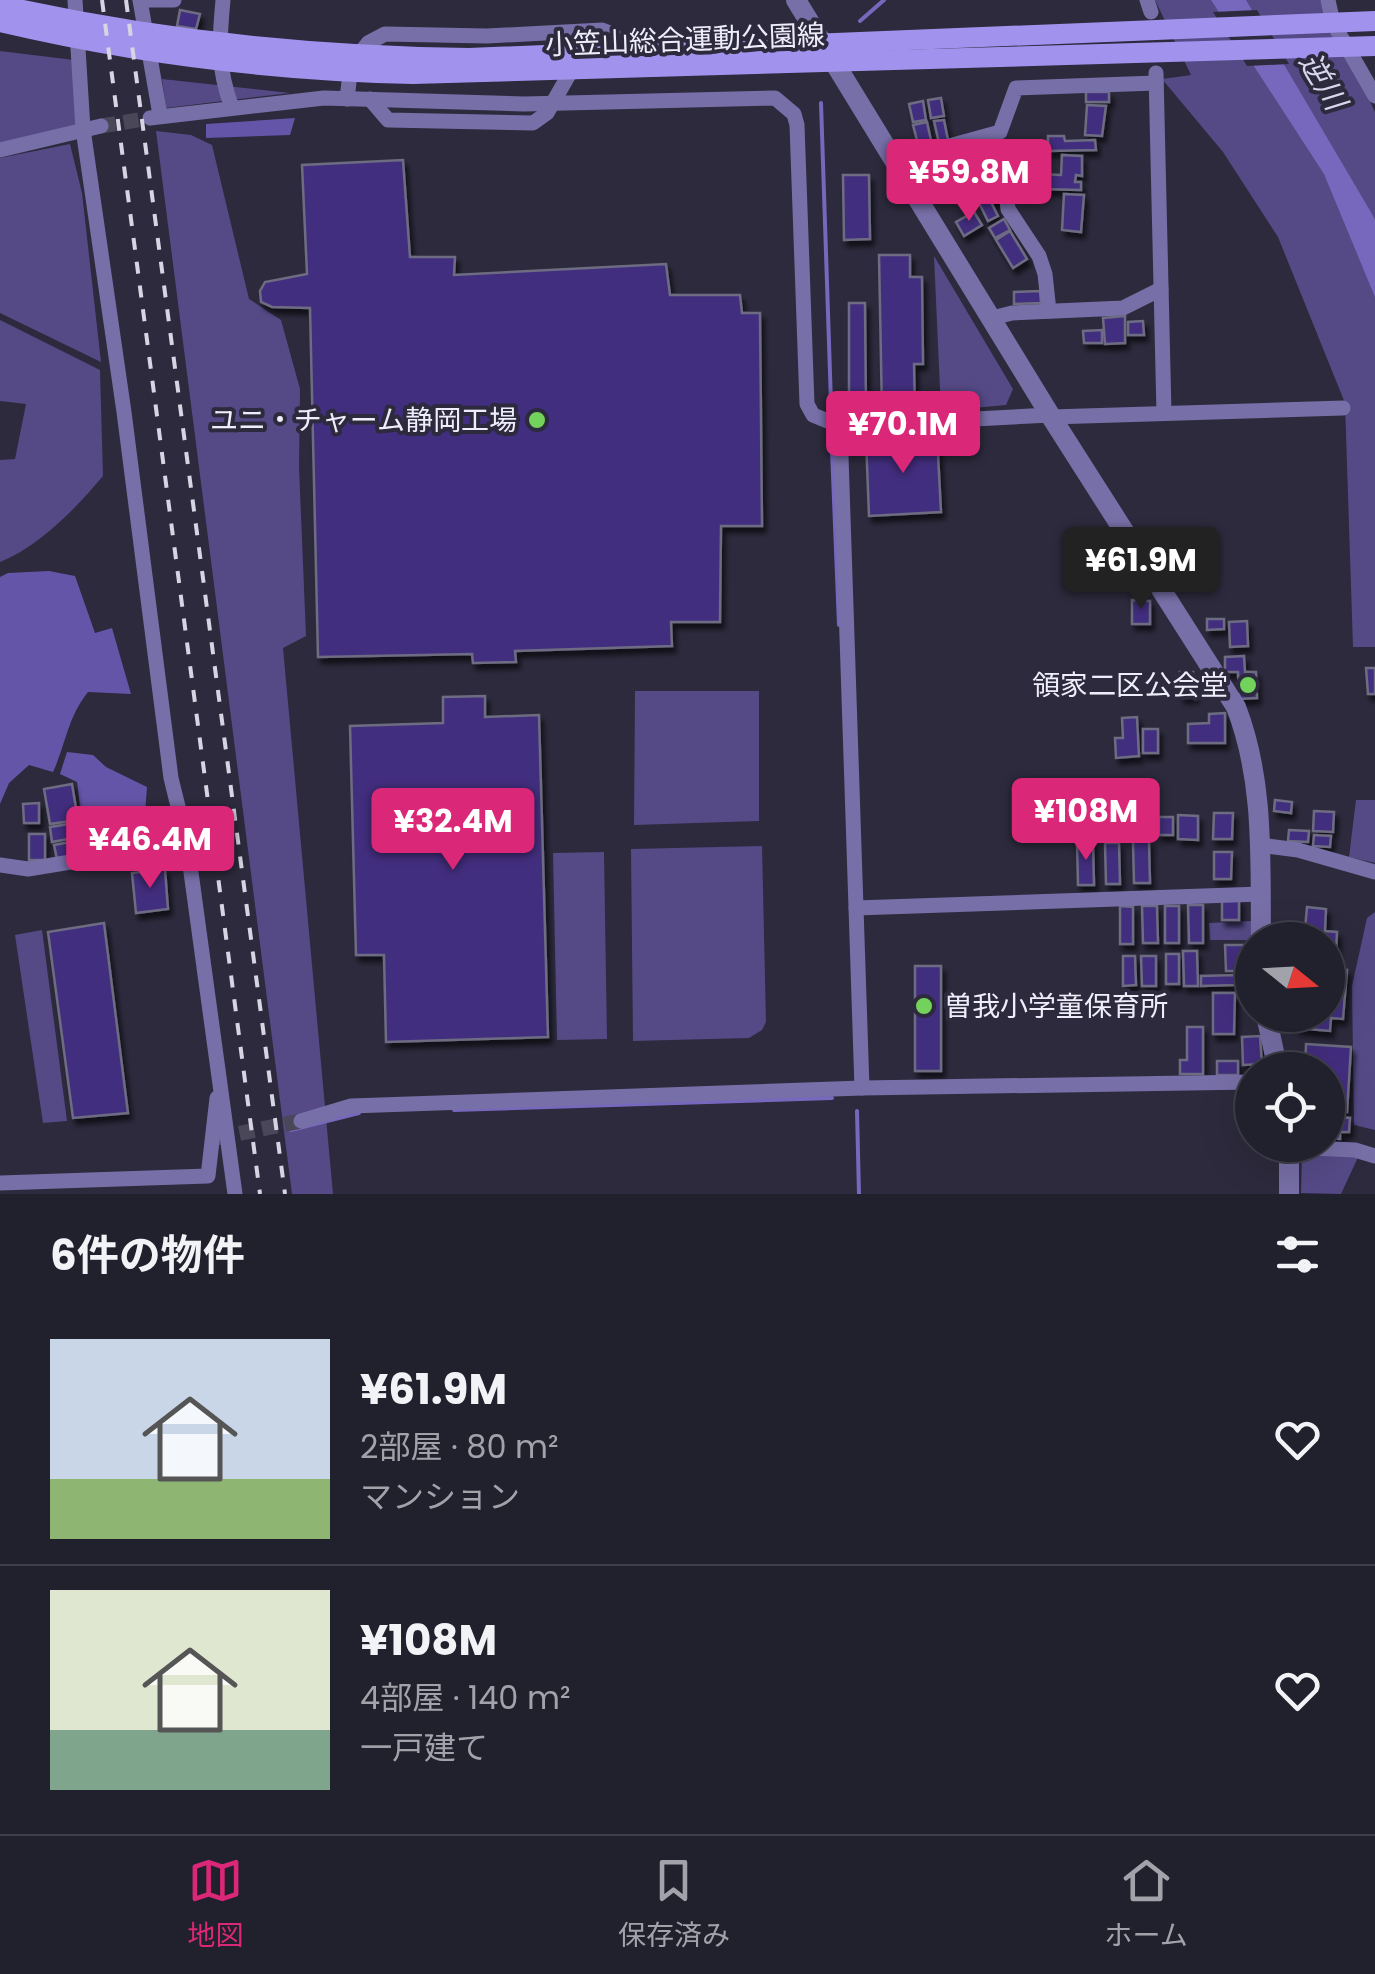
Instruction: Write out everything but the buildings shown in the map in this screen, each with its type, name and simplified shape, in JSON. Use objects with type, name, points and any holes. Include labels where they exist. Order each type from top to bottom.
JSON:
[{"type":"main road","name":"小笠山総合運動公園線","points":[[0,4],[166,37],[372,57],[523,57],[632,50],[1189,54],[1375,46]]},
{"type":"main road","name":"小笠山総合運動公園線","points":[[0,22],[68,38],[246,64],[395,74],[571,70],[1173,28],[1375,21]]},
{"type":"street","points":[[75,0],[83,129],[171,778],[187,843],[234,1194]]},
{"type":"street","points":[[174,0],[140,0],[155,117],[346,98],[544,104],[763,97],[785,104],[797,125],[807,404],[813,416],[840,426],[1343,408]]},
{"type":"street","points":[[223,0],[218,53],[221,79],[232,108]]},
{"type":"street","points":[[796,0],[1050,416],[1236,707],[1253,757],[1258,789],[1262,922]]},
{"type":"street","points":[[1328,0],[1325,23],[1375,96]]},
{"type":"street","points":[[346,98],[352,65],[368,43],[385,34],[488,36],[602,30],[632,50]]},
{"type":"street","points":[[370,99],[388,120],[533,123],[547,113],[571,70]]},
{"type":"street","points":[[895,161],[1000,132],[1016,88],[1156,78],[1164,413]]},
{"type":"street","points":[[0,150],[101,126]]},
{"type":"street","points":[[987,137],[1003,167],[1008,209],[1039,256],[1045,274],[1048,311]]},
{"type":"street","points":[[992,318],[1012,312],[1122,308],[1161,289]]},
{"type":"street","points":[[840,426],[862,1088]]},
{"type":"street","points":[[0,865],[28,868],[187,843]]},
{"type":"street","points":[[1260,845],[1298,850],[1375,872]]},
{"type":"street","points":[[856,908],[1261,894]]},
{"type":"street","points":[[0,1184],[208,1176],[220,1079]]},
{"type":"street","points":[[301,1121],[351,1106],[862,1088],[1235,1082]]},
{"type":"street","points":[[1345,1149],[1375,1156]]},
{"type":"street","points":[[1289,1162],[1290,1194]]},
{"type":"shaded area","points":[[1155,0],[1330,0],[1351,62],[1375,112],[1375,647],[1353,647],[1345,403],[1278,237],[1223,152],[1162,79],[1191,75]]},
{"type":"shaded area","points":[[1211,0],[1246,0],[1372,214],[1375,297],[1324,174]]},
{"type":"shaded area","points":[[0,51],[74,60],[78,124],[0,144]]},
{"type":"shaded area","points":[[162,79],[290,93],[166,108]]},
{"type":"shaded area","points":[[295,118],[290,135],[206,138],[206,124]]},
{"type":"shaded area","points":[[156,131],[191,135],[212,145],[249,299],[281,320],[300,389],[306,636],[283,648],[333,1194],[292,1194]]},
{"type":"shaded area","points":[[70,144],[82,193],[101,362],[0,313],[0,158]]},
{"type":"shaded area","points":[[934,256],[1013,389],[1006,405],[941,411]]},
{"type":"shaded area","points":[[0,320],[100,370],[103,476],[43,536],[0,562],[0,460],[15,459],[26,404],[0,401]]},
{"type":"shaded area","points":[[49,571],[75,576],[95,633],[112,628],[131,694],[88,692],[71,721],[53,772],[29,765],[9,783],[0,804],[0,577]]},
{"type":"shaded area","points":[[635,691],[759,691],[759,821],[634,825]]},
{"type":"shaded area","points":[[67,752],[93,755],[106,767],[147,787],[143,841],[95,849],[92,815],[81,815],[77,782],[60,774]]},
{"type":"shaded area","points":[[1356,800],[1375,800],[1375,863],[1349,857]]},
{"type":"shaded area","points":[[762,846],[766,1022],[762,1030],[749,1038],[633,1041],[631,849]]},
{"type":"shaded area","points":[[604,852],[607,1039],[557,1040],[553,853]]},
{"type":"shaded area","points":[[1375,912],[1375,1130],[1354,1125],[1352,986],[1367,918]]},
{"type":"shaded area","points":[[1251,921],[1251,922],[1235,922],[1235,940],[1210,940],[1209,923]]},
{"type":"shaded area","points":[[42,930],[67,1121],[43,1123],[15,935]]},
{"type":"shaded area","points":[[1345,1153],[1360,1153],[1341,1194],[1301,1193],[1302,1162],[1345,1162]]},
{"type":"pier","points":[[1257,10],[1289,64],[1247,66],[1213,12]]},
{"type":"waterway","points":[[860,21],[884,0]]},
{"type":"waterway","points":[[821,103],[831,403]]},
{"type":"waterway","points":[[832,450],[839,625]]},
{"type":"waterway","points":[[454,1110],[832,1098]]},
{"type":"waterway","points":[[857,1111],[859,1194]]},
{"type":"waterway","points":[[291,1130],[359,1113]]},
{"type":"tunnel","points":[[101,126],[150,118]]},
{"type":"tunnel","points":[[217,1138],[301,1121]]},
{"type":"railway","points":[[102,0],[260,1194]]},
{"type":"railway","points":[[126,0],[285,1194]]},
{"type":"place","name":"ユニ・チャーム静岡工場","points":[[537,420]]},
{"type":"place","name":"領家二区公会堂","points":[[1248,685]]},
{"type":"place","name":"曽我小学童保育所","points":[[924,1006]]},
{"type":"water label","name":"逆川","points":[[1323,81]]}]
